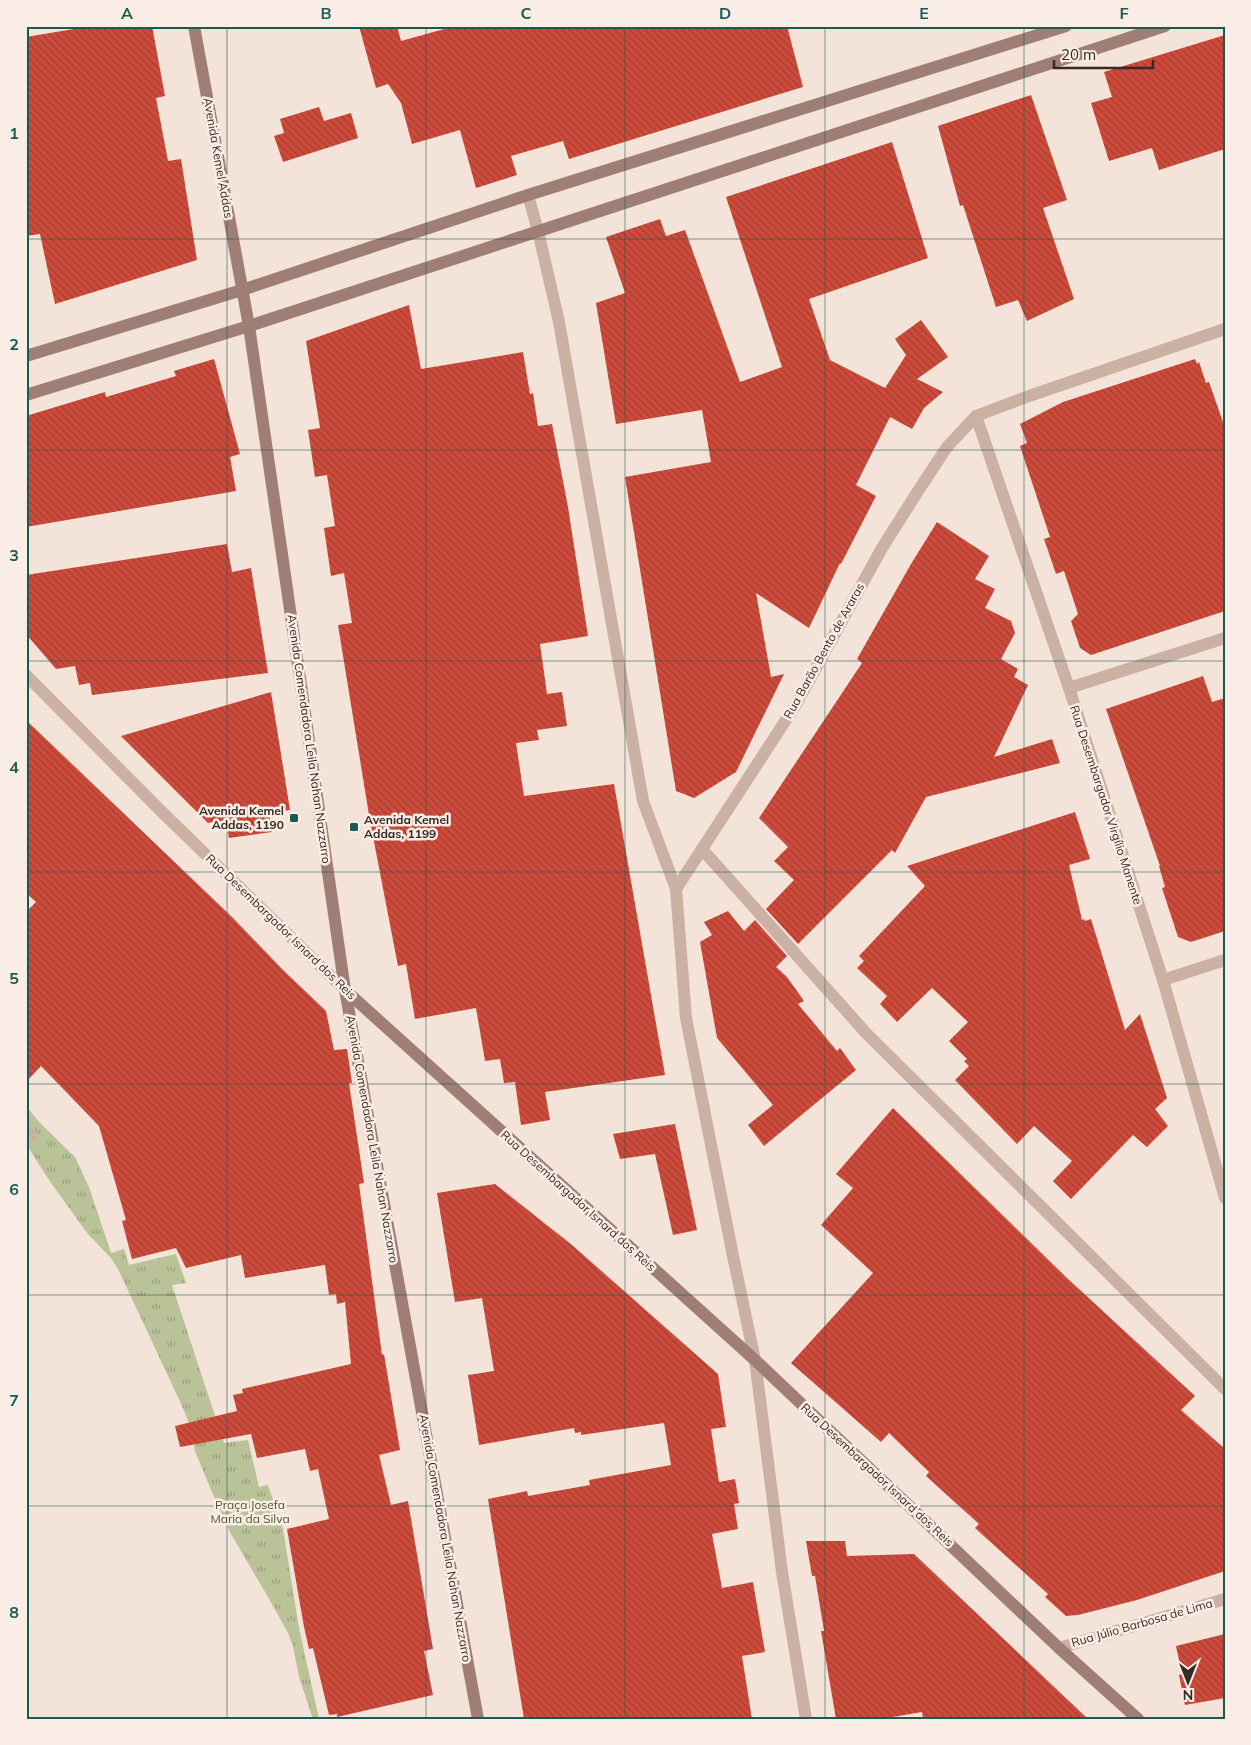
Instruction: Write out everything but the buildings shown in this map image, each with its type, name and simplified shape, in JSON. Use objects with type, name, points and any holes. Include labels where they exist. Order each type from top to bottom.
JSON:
[{"type":"main road","name":"Avenida Kemel Addas","points":[[194,26],[242,290]]},
{"type":"main road","points":[[26,356],[242,290],[528,195],[1066,26]]},
{"type":"main road","points":[[26,395],[249,326],[1165,26]]},
{"type":"main road","name":"Avenida Comendadora Leila Nahan Nazzarro","points":[[242,290],[249,326],[345,990],[478,1719]]},
{"type":"main road","name":"Rua Desembargador Isnard dos Reis","points":[[345,990],[756,1360],[1059,1648],[1138,1719]]},
{"type":"street","points":[[528,195],[560,322],[643,801],[676,889],[686,1018],[733,1256],[756,1360],[782,1572],[806,1719]]},
{"type":"street","points":[[976,416],[1225,329]]},
{"type":"street","name":"Rua Barão Bento de Araras","points":[[676,889],[795,706],[882,548],[918,491],[948,447],[976,416]]},
{"type":"street","name":"Rua Desembargador Virgílio Manente","points":[[976,416],[1069,688],[1163,980],[1225,1198]]},
{"type":"street","points":[[1069,688],[1225,638]]},
{"type":"street","name":"Rua Desembargador Isnard dos Reis","points":[[26,675],[162,812],[345,990]]},
{"type":"street","points":[[702,849],[866,1033],[1225,1389]]},
{"type":"street","points":[[1163,980],[1225,960]]},
{"type":"street","name":"Rua Júlio Barbosa de Lima","points":[[1059,1648],[1225,1599]]},
{"type":"green space","name":"Praça Josefa Maria da Silva","points":[[26,1106],[40,1123],[75,1157],[89,1187],[111,1253],[124,1249],[129,1265],[176,1254],[186,1283],[172,1285],[224,1443],[248,1440],[259,1487],[268,1485],[283,1529],[299,1628],[319,1719],[313,1719],[299,1677],[293,1646],[288,1633],[231,1534],[195,1451],[192,1431],[183,1408],[119,1271],[111,1258],[88,1234],[51,1183],[26,1144]]},
{"type":"place","name":"Avenida Kemel Addas, 1190","points":[[294,818]]},
{"type":"place","name":"Avenida Kemel Addas, 1199","points":[[354,827]]}]
